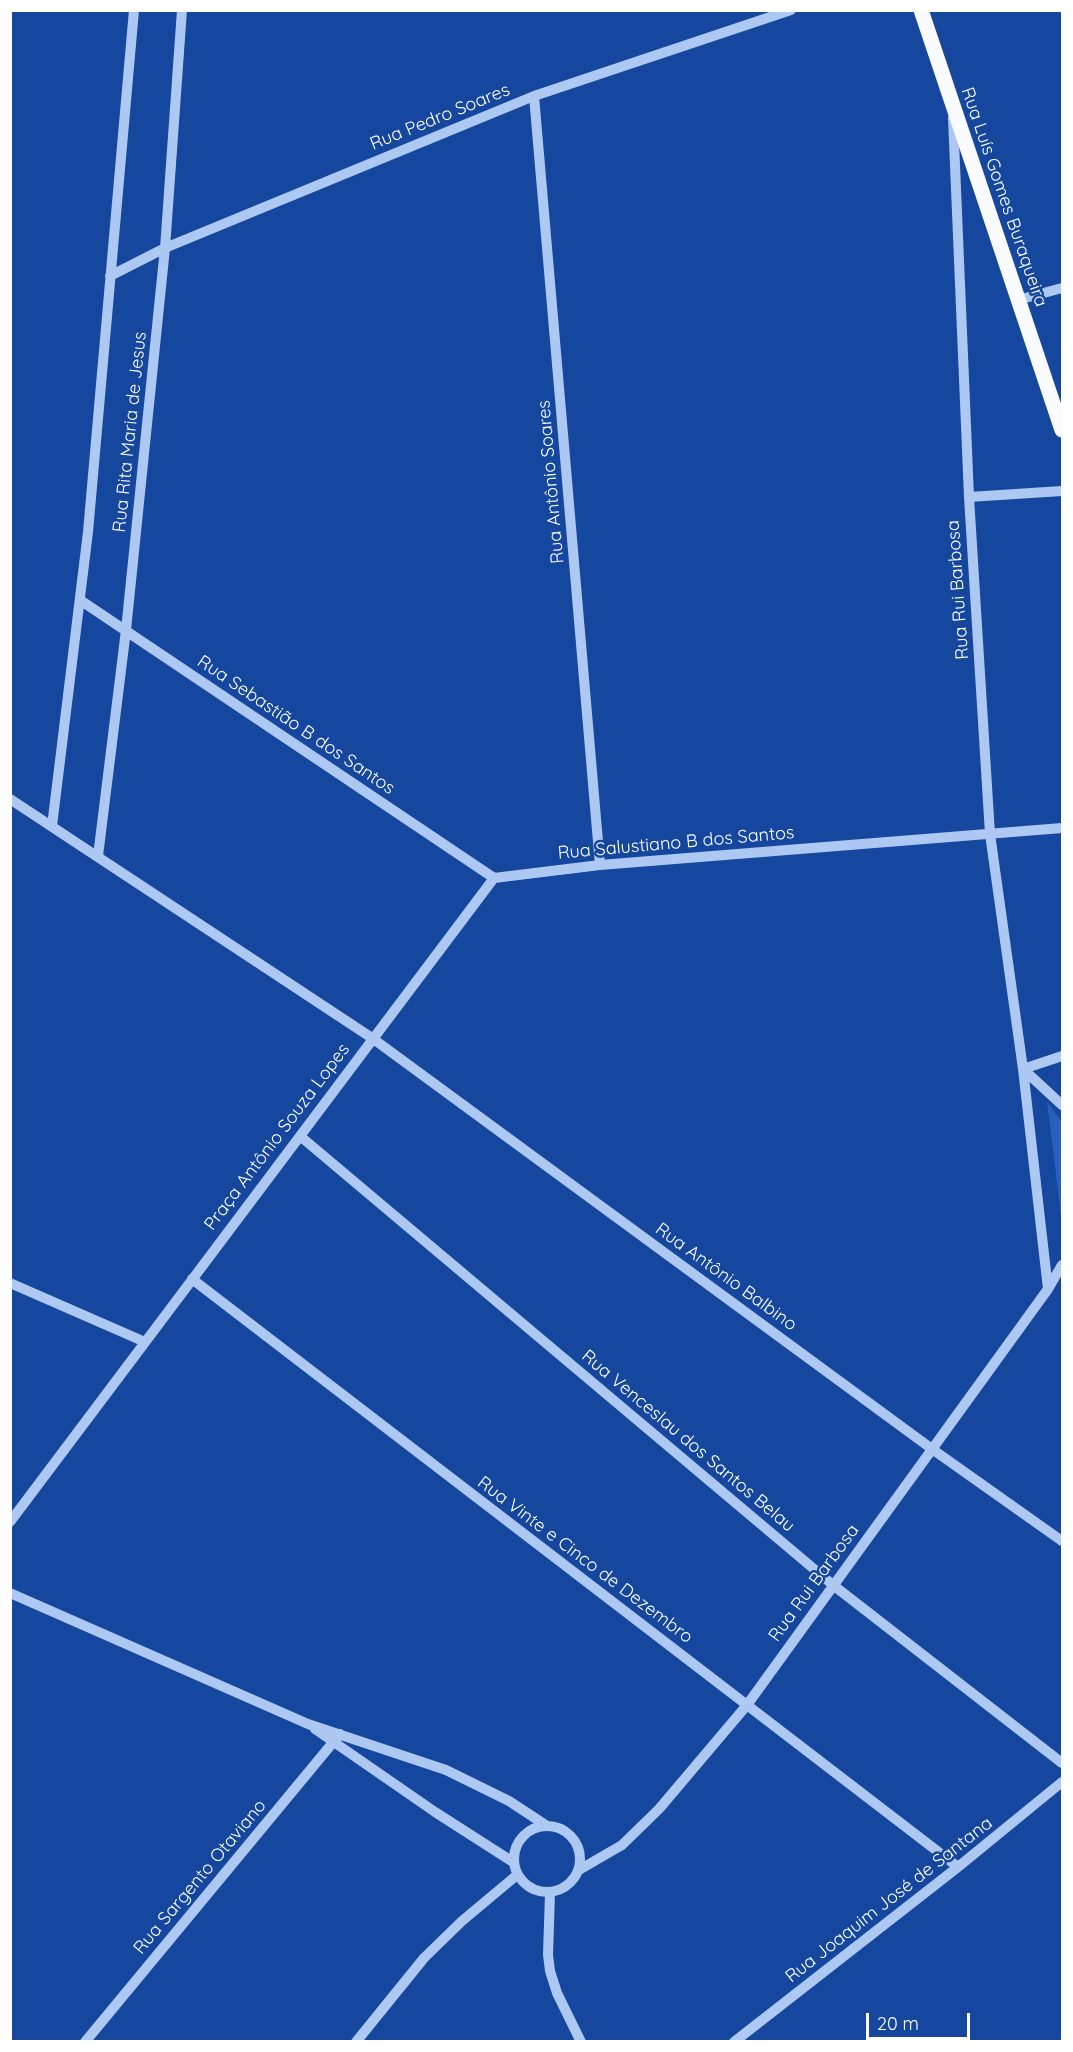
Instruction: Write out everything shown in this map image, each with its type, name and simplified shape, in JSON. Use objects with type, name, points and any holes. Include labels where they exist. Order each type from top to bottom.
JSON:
[{"type":"main road","name":"Rua Luís Gomes Buraqueira","points":[[921,10],[1062,430]]},
{"type":"street","name":"Rua Rita Maria de Jesus","points":[[52,826],[80,600],[134,10]]},
{"type":"street","name":"Rua Rita Maria de Jesus","points":[[98,856],[126,630],[165,248],[182,10]]},
{"type":"street","name":"Rua Pedro Soares","points":[[110,276],[165,248],[534,96],[791,10]]},
{"type":"street","name":"Rua Antônio Soares","points":[[534,96],[600,865]]},
{"type":"street","name":"Rua Rui Barbosa","points":[[952,106],[969,498],[990,834],[1023,1069],[1048,1288]]},
{"type":"street","points":[[1018,300],[1062,288]]},
{"type":"street","points":[[969,498],[1062,491]]},
{"type":"street","name":"Rua Sebastião B dos Santos","points":[[80,600],[494,878]]},
{"type":"street","name":"Praça Antônio Souza Lopes","points":[[10,799],[372,1038],[10,1522]]},
{"type":"street","name":"Rua Salustiano B dos Santos","points":[[494,878],[600,865],[1062,828]]},
{"type":"street","points":[[372,1038],[494,878]]},
{"type":"street","name":"Rua Antônio Balbino","points":[[372,1038],[932,1449],[1062,1541]]},
{"type":"street","points":[[1062,1056],[1023,1069],[1062,1105]]},
{"type":"street","name":"Rua Venceslau dos Santos Belau","points":[[300,1136],[834,1585],[1062,1763]]},
{"type":"street","name":"Rua Rui Barbosa","points":[[579,1870],[622,1845],[659,1809],[747,1705],[1048,1288],[1062,1265]]},
{"type":"street","name":"Rua Vinte e Cinco de Dezembro","points":[[192,1279],[958,1868]]},
{"type":"street","points":[[10,1283],[146,1341]]},
{"type":"street","points":[[10,1593],[337,1738],[446,1770],[509,1801],[547,1826]]},
{"type":"street","points":[[337,1738],[435,1812],[513,1862]]},
{"type":"street","name":"Rua Sargento Otaviano","points":[[85,2042],[337,1738]]},
{"type":"street","name":"Rua Joaquim José de Santana","points":[[734,2042],[958,1868],[1062,1782]]},
{"type":"street","points":[[547,1826],[559,1828],[570,1835],[578,1845],[579,1870],[573,1881],[562,1889],[550,1893],[537,1891],[525,1885],[517,1875],[513,1862],[515,1849],[522,1837],[533,1829],[547,1826]]},
{"type":"street","points":[[356,2042],[424,1958],[462,1921],[517,1875]]},
{"type":"street","points":[[550,1893],[548,1955],[550,1971],[557,1993],[581,2042]]},
{"type":"shaded area","points":[[1047,1102],[1062,1122],[1062,1222]]}]
